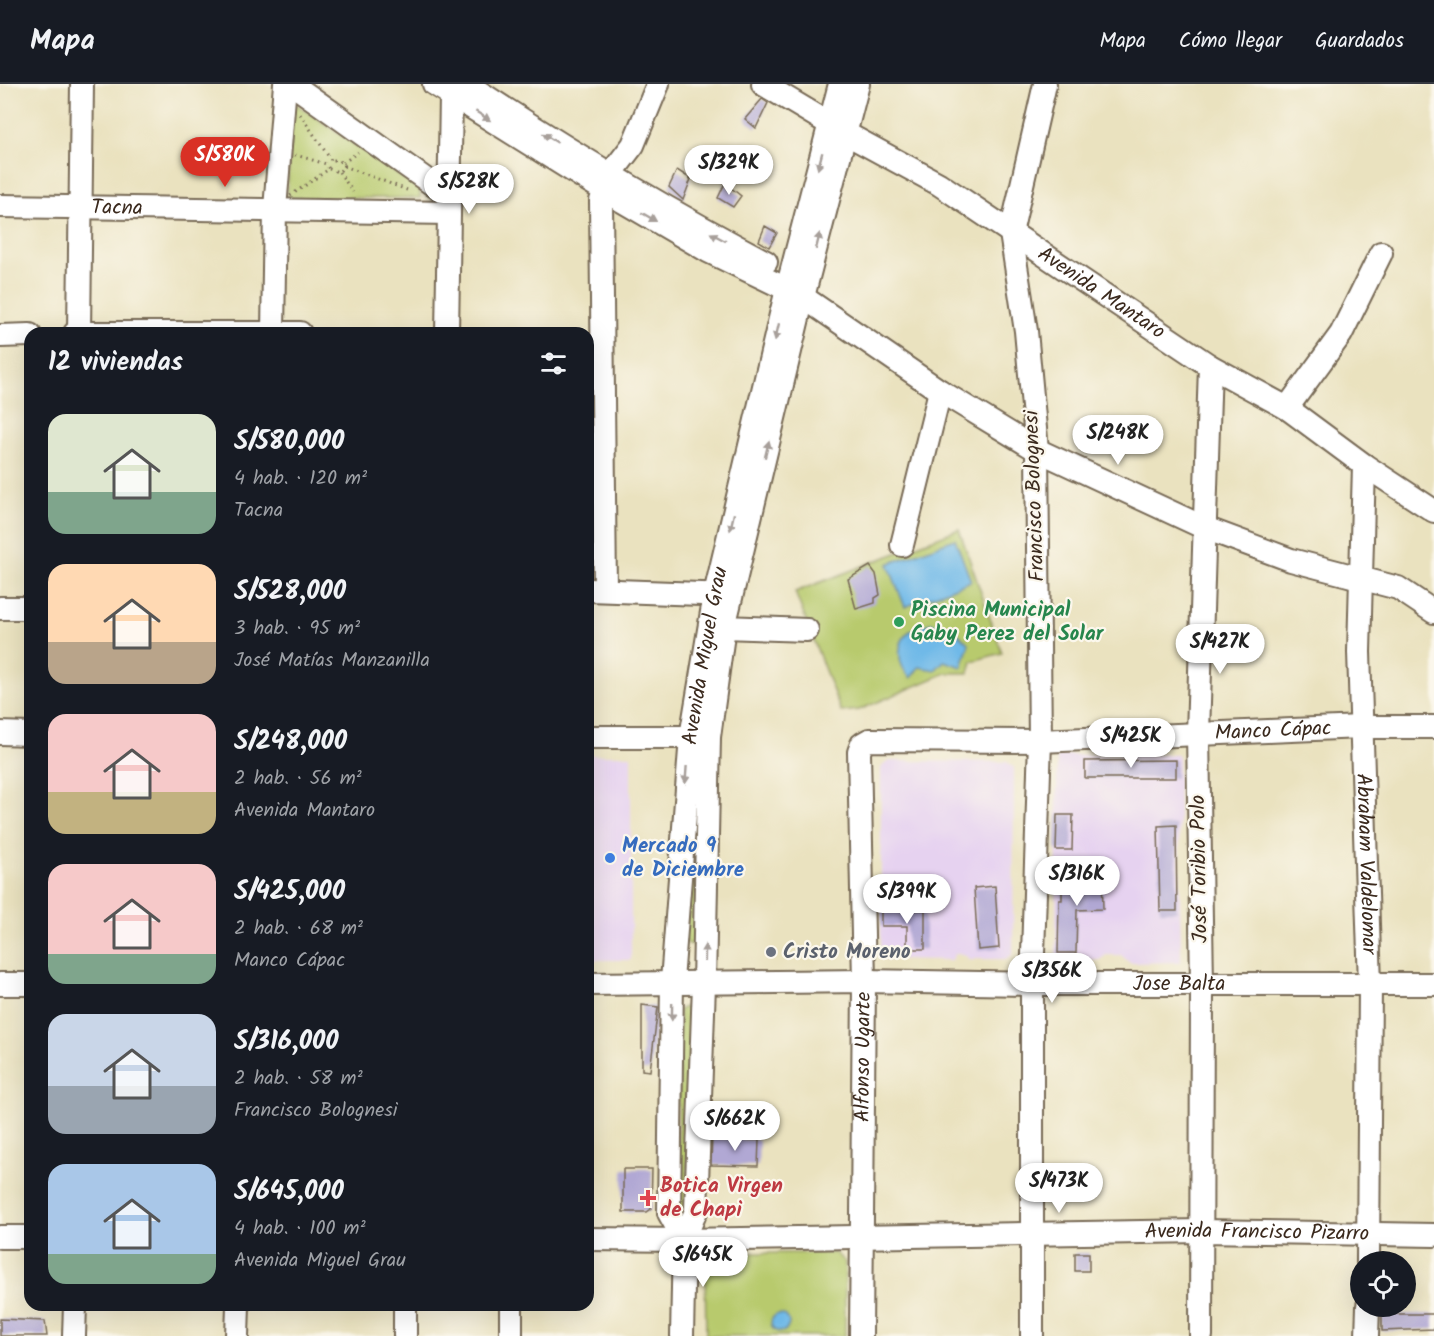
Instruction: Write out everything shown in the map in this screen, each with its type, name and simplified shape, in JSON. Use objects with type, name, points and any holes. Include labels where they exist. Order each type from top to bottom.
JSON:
[{"type":"street","points":[[78,327],[82,84]]},
{"type":"street","points":[[273,327],[285,84]]},
{"type":"street","points":[[292,84],[449,204]]},
{"type":"street","points":[[658,84],[633,145],[607,183],[601,201],[596,590],[723,595]]},
{"type":"street","name":"Avenida Mantaro","points":[[763,84],[837,129],[939,184],[1210,366],[1287,408],[1364,465],[1434,511]]},
{"type":"street","name":"Avenida Miguel Grau","points":[[684,1240],[669,1213],[672,981],[700,737],[723,595],[837,129],[840,84]]},
{"type":"street","name":"Avenida Miguel Grau","points":[[837,129],[858,84]]},
{"type":"street","points":[[1011,233],[1045,84]]},
{"type":"street","points":[[447,327],[451,88]]},
{"type":"street","points":[[451,88],[607,183],[698,226],[797,286],[940,391],[1037,450],[1205,528],[1291,560],[1398,588],[1434,612]]},
{"type":"street","name":"Tacna","points":[[0,206],[449,204]]},
{"type":"street","name":"Francisco Bolognesi","points":[[1011,233],[1026,331],[1037,450],[1040,741],[1032,984],[1030,1235],[1032,1336]]},
{"type":"street","points":[[1287,408],[1341,334],[1381,253]]},
{"type":"street","points":[[0,336],[24,335]]},
{"type":"street","name":"José Toribio Polo","points":[[1201,1336],[1202,983],[1198,734],[1210,366]]},
{"type":"street","points":[[902,545],[940,391]]},
{"type":"street","name":"Abraham Valdelomar","points":[[1364,465],[1359,652],[1370,984],[1368,1251]]},
{"type":"street","name":"Avenida Miguel Grau","points":[[682,1336],[684,1240],[696,1211],[704,984],[700,737],[724,627],[723,595]]},
{"type":"street","points":[[0,608],[24,608]]},
{"type":"street","points":[[724,627],[807,630]]},
{"type":"street","name":"Manco Cápac","points":[[862,744],[869,740],[1040,741],[1361,727],[1434,727]]},
{"type":"street","points":[[0,734],[24,734]]},
{"type":"street","points":[[594,737],[700,737]]},
{"type":"street","name":"Alfonso Ugarte","points":[[861,1336],[864,981],[859,752],[862,744]]},
{"type":"street","name":"Jose Balta","points":[[594,984],[672,981],[704,984],[864,981],[1032,984],[1434,984]]},
{"type":"street","points":[[0,984],[24,984]]},
{"type":"street","name":"Avenida Francisco Pizarro","points":[[594,1239],[684,1240],[1201,1231],[1434,1234]]},
{"type":"street","points":[[0,1237],[24,1237]]},
{"type":"street","points":[[74,1336],[75,1311]]},
{"type":"street","points":[[237,1336],[238,1311]]},
{"type":"street","points":[[405,1311],[405,1336]]},
{"type":"street","points":[[511,1311],[511,1336]]},
{"type":"street","points":[[1367,1336],[1368,1317]]},
{"type":"path","points":[[298,111],[331,160]]},
{"type":"path","points":[[339,172],[343,165],[362,150]]},
{"type":"path","points":[[281,204],[289,153],[326,164],[329,169],[339,172],[359,201]]},
{"type":"path","points":[[326,164],[331,160],[336,160],[343,165],[412,190],[405,183]]},
{"type":"path","points":[[281,204],[329,169]]},
{"type":"path","points":[[281,204],[299,199]]},
{"type":"shaded area","name":"Mercado 9 de Diciembre","points":[[594,755],[631,755],[631,960],[594,960]]},
{"type":"shaded area","points":[[1057,755],[1178,755],[1181,962],[1130,963],[1121,955],[1106,955],[1100,960],[1056,959]]},
{"type":"shaded area","points":[[887,761],[1007,762],[1014,768],[1013,954],[1006,959],[969,959],[964,954],[955,954],[951,960],[885,959],[881,955],[881,768]]},
{"type":"green space","points":[[292,101],[420,190],[420,198],[287,198]]},
{"type":"green space","name":"Piscina Municipal Gaby Perez del Solar","points":[[959,529],[1002,653],[972,661],[969,673],[946,673],[859,710],[841,712],[795,592]]},
{"type":"green space","points":[[696,767],[698,940],[693,944],[688,944],[682,937]]},
{"type":"green space","points":[[684,1007],[695,1009],[685,1217],[678,1213],[679,1010]]},
{"type":"green space","points":[[714,1253],[835,1253],[845,1262],[845,1336],[706,1336],[705,1264]]},
{"type":"water","points":[[955,539],[971,581],[905,607],[888,564]]},
{"type":"water","points":[[932,623],[953,629],[969,644],[962,667],[944,661],[935,670],[919,667],[911,678],[900,660],[903,639],[913,629]]},
{"type":"water","points":[[780,1314],[786,1317],[789,1323],[786,1329],[780,1332],[774,1329],[771,1323],[774,1317]]},
{"type":"building","points":[[762,99],[768,103],[756,128],[745,119]]},
{"type":"building","points":[[677,170],[691,179],[683,200],[669,187]]},
{"type":"building","points":[[725,183],[741,196],[733,207],[718,198]]},
{"type":"building","points":[[765,226],[777,233],[769,247],[759,241]]},
{"type":"building","points":[[870,566],[876,574],[880,595],[875,598],[875,603],[856,609],[848,579]]},
{"type":"building","points":[[1176,760],[1176,778],[1085,778],[1085,761]]},
{"type":"building","points":[[1057,815],[1073,815],[1072,850],[1056,850]]},
{"type":"building","points":[[1176,825],[1177,911],[1160,911],[1158,826]]},
{"type":"building","points":[[1086,874],[1102,874],[1103,909],[1077,910],[1076,953],[1058,953],[1062,877],[1086,877]]},
{"type":"building","points":[[995,886],[999,948],[978,950],[974,888]]},
{"type":"building","points":[[881,907],[895,907],[895,910],[925,910],[925,949],[907,949],[907,926],[881,926]]},
{"type":"building","points":[[642,1005],[658,1007],[650,1071],[642,1070]]},
{"type":"building","points":[[712,1138],[759,1140],[758,1166],[711,1165]]},
{"type":"building","points":[[623,1169],[652,1169],[651,1209],[647,1212],[623,1212]]},
{"type":"building","points":[[1075,1253],[1089,1253],[1089,1271],[1075,1271]]},
{"type":"building","points":[[1416,1314],[1434,1314],[1434,1329],[1382,1331],[1382,1317],[1416,1317]]},
{"type":"building","points":[[0,1319],[45,1321],[47,1336],[0,1336]]},
{"type":"place","name":"Piscina Municipal Gaby Perez del Solar","points":[[899,622]]},
{"type":"place","name":"Mercado 9 de Diciembre","points":[[610,858]]},
{"type":"place","name":"Cristo Moreno","points":[[771,952]]},
{"type":"place","name":"Botica Virgen de Chapi","points":[[648,1198]]}]
